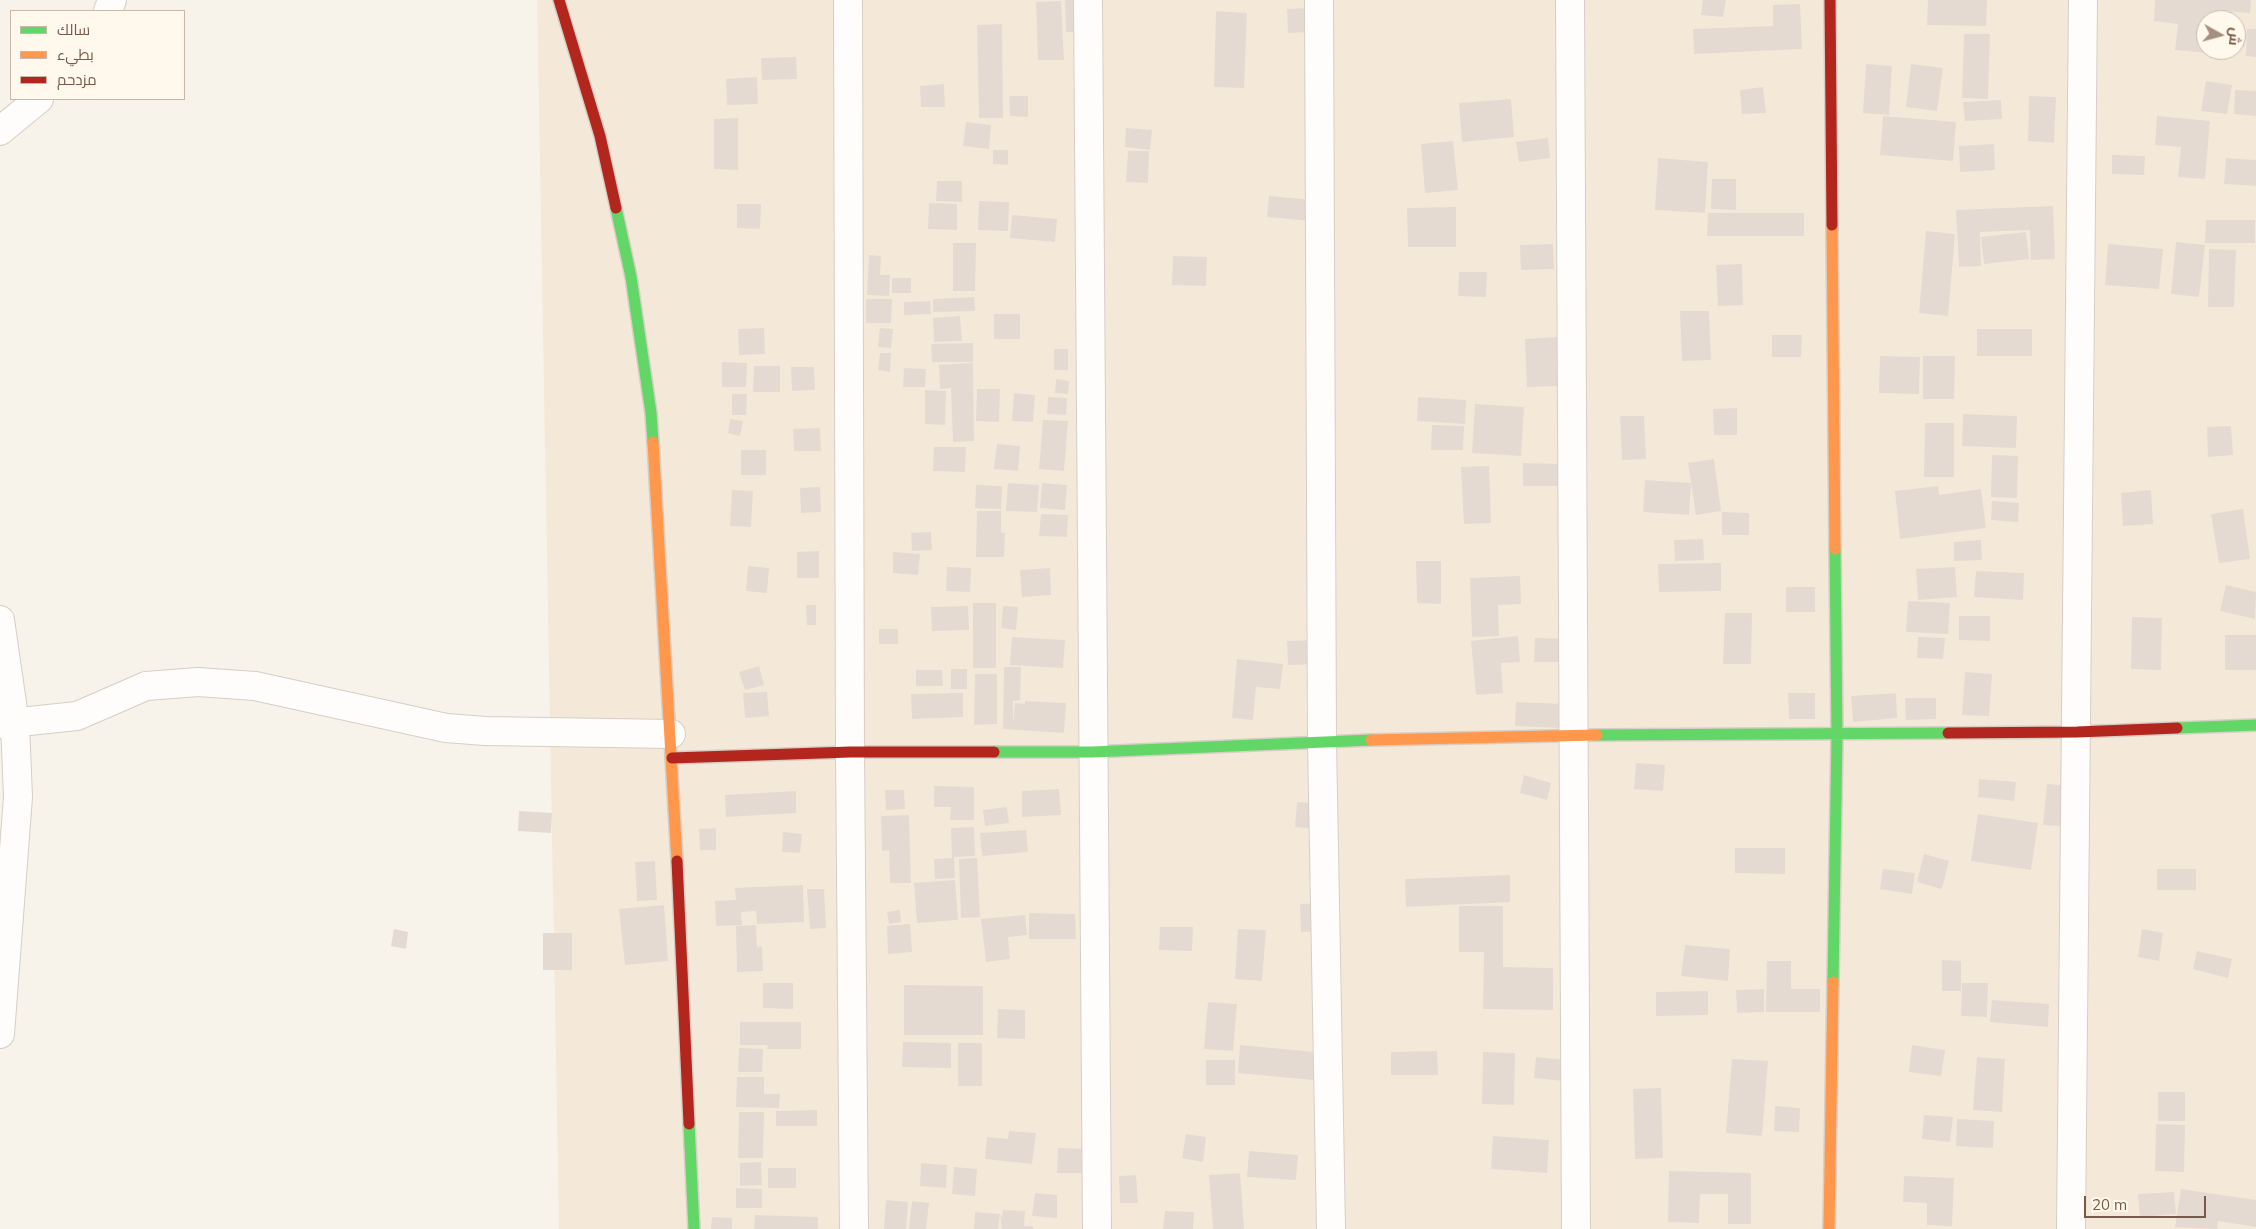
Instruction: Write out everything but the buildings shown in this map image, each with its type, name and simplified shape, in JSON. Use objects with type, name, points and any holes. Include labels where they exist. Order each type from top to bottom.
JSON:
[{"type":"street","points":[[559,0],[600,136],[632,277],[651,413],[672,746],[694,1229]]},
{"type":"street","points":[[848,0],[850,752],[854,1229]]},
{"type":"street","points":[[1088,0],[1096,1229]]},
{"type":"street","points":[[1319,0],[1322,741],[1331,1229]]},
{"type":"street","points":[[1570,0],[1576,1229]]},
{"type":"street","points":[[1829,1229],[1837,735],[1830,0]]},
{"type":"street","points":[[2072,1229],[2083,0]]},
{"type":"street","points":[[0,131],[38,100]]},
{"type":"street","points":[[0,620],[7,724],[18,797],[0,1034]]},
{"type":"street","points":[[7,724],[77,716],[146,686],[198,682],[255,686],[446,728],[672,746],[850,752],[1092,752],[1322,741],[1574,735],[1837,735],[2077,732],[2256,725]]},
{"type":"shaded area","points":[[537,0],[2256,0],[2256,1229],[559,1229]]},
{"type":"traffic: fast","points":[[616,208],[631,277],[651,413],[653,442]]},
{"type":"traffic: fast","points":[[1833,982],[1837,735],[1835,549]]},
{"type":"traffic: fast","points":[[2177,728],[2256,725]]},
{"type":"traffic: fast","points":[[1597,735],[1948,733]]},
{"type":"traffic: fast","points":[[994,752],[1092,752],[1371,740]]},
{"type":"traffic: fast","points":[[689,1124],[694,1229]]},
{"type":"traffic: slow","points":[[1832,225],[1835,549]]},
{"type":"traffic: slow","points":[[653,442],[677,861]]},
{"type":"traffic: slow","points":[[1371,740],[1597,735]]},
{"type":"traffic: slow","points":[[1829,1229],[1833,982]]},
{"type":"traffic: jam","points":[[559,0],[600,136],[616,208]]},
{"type":"traffic: jam","points":[[1830,0],[1832,225]]},
{"type":"traffic: jam","points":[[1948,733],[2077,732],[2177,728]]},
{"type":"traffic: jam","points":[[672,758],[850,752],[994,752]]},
{"type":"traffic: jam","points":[[677,861],[689,1124]]}]
